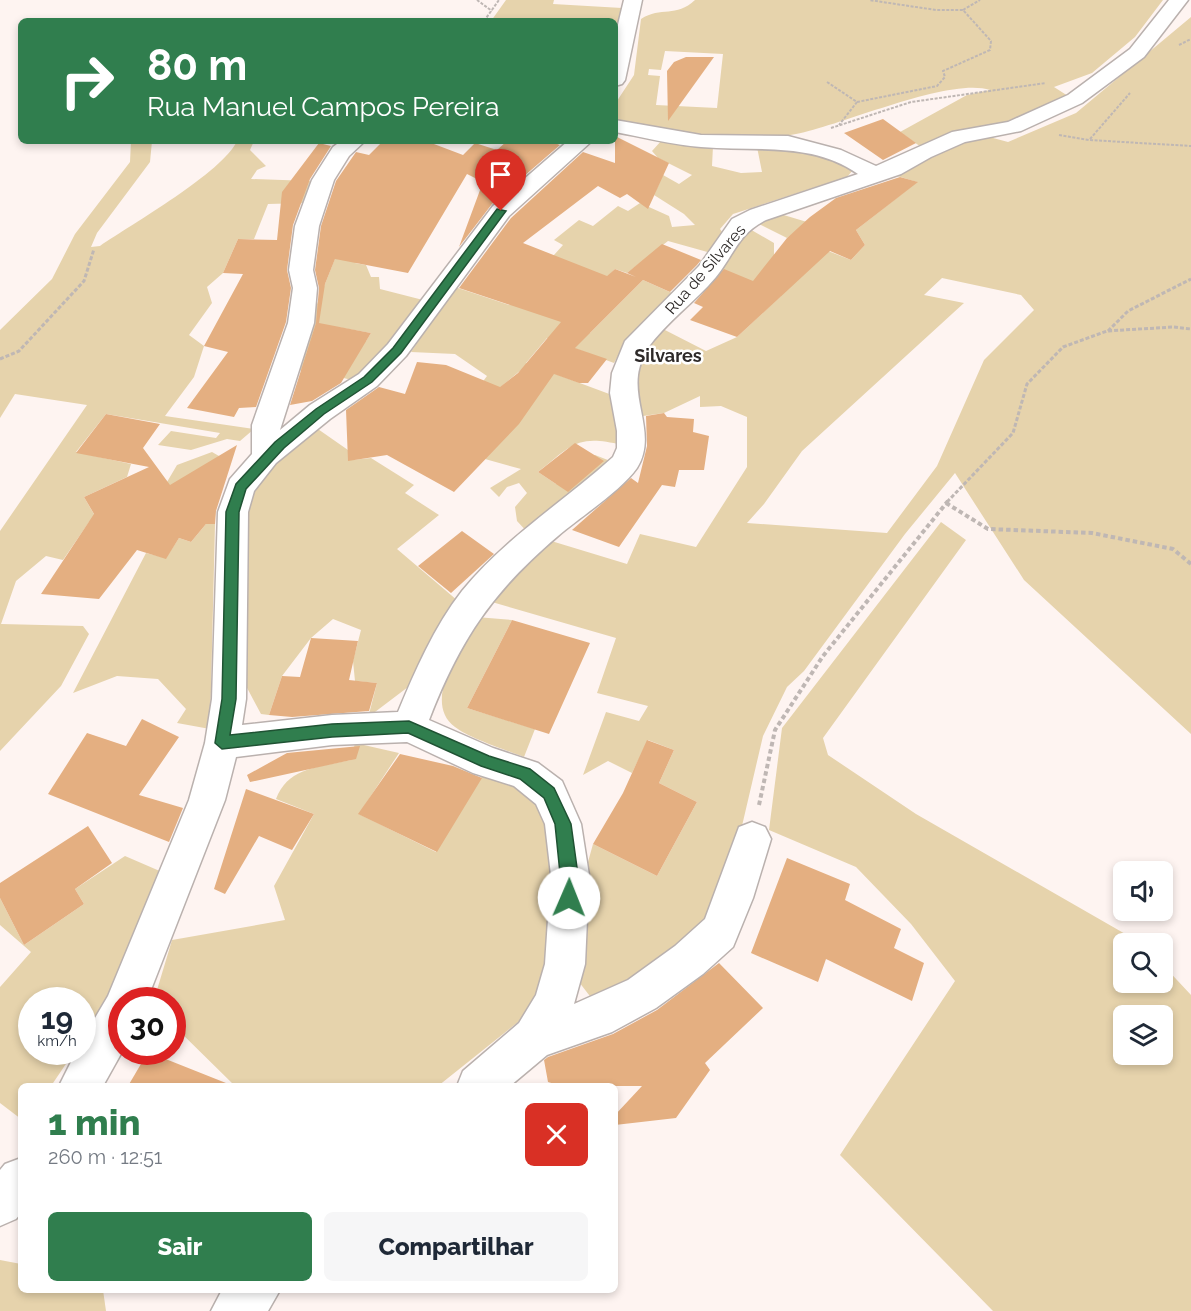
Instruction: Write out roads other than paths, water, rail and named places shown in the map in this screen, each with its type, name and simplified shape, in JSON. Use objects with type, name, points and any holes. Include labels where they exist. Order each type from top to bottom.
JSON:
[{"type":"street","points":[[618,67],[633,0]]},
{"type":"street","name":"Rua de Silvares","points":[[409,727],[447,643],[473,601],[539,534],[625,463],[631,448],[631,431],[624,393],[625,372],[634,347],[708,271],[740,224],[758,215],[864,180],[872,174],[893,169],[923,152],[960,137],[1014,127],[1075,99],[1137,53],[1179,0]]},
{"type":"street","points":[[618,127],[701,141],[788,142],[859,165],[872,174]]},
{"type":"street","points":[[266,456],[266,424],[301,323],[305,288],[301,270],[307,226],[323,180],[341,152],[350,144]]},
{"type":"street","points":[[132,987],[207,800],[222,743],[229,699],[233,512],[240,487],[266,456],[320,411],[375,372],[397,350],[501,211],[578,144]]},
{"type":"street","points":[[222,743],[321,731],[409,727],[486,762],[525,774],[549,793],[563,824],[570,875],[565,964],[554,1003],[534,1038],[482,1083]]},
{"type":"street","points":[[534,1038],[597,1017],[642,994],[689,960],[719,933],[734,898],[752,838]]},
{"type":"street","points":[[82,1083],[108,1036]]},
{"type":"street","points":[[0,1203],[18,1183]]},
{"type":"street","points":[[235,1311],[253,1293]]},
{"type":"district","name":"Silvares","points":[[668,356]]}]
